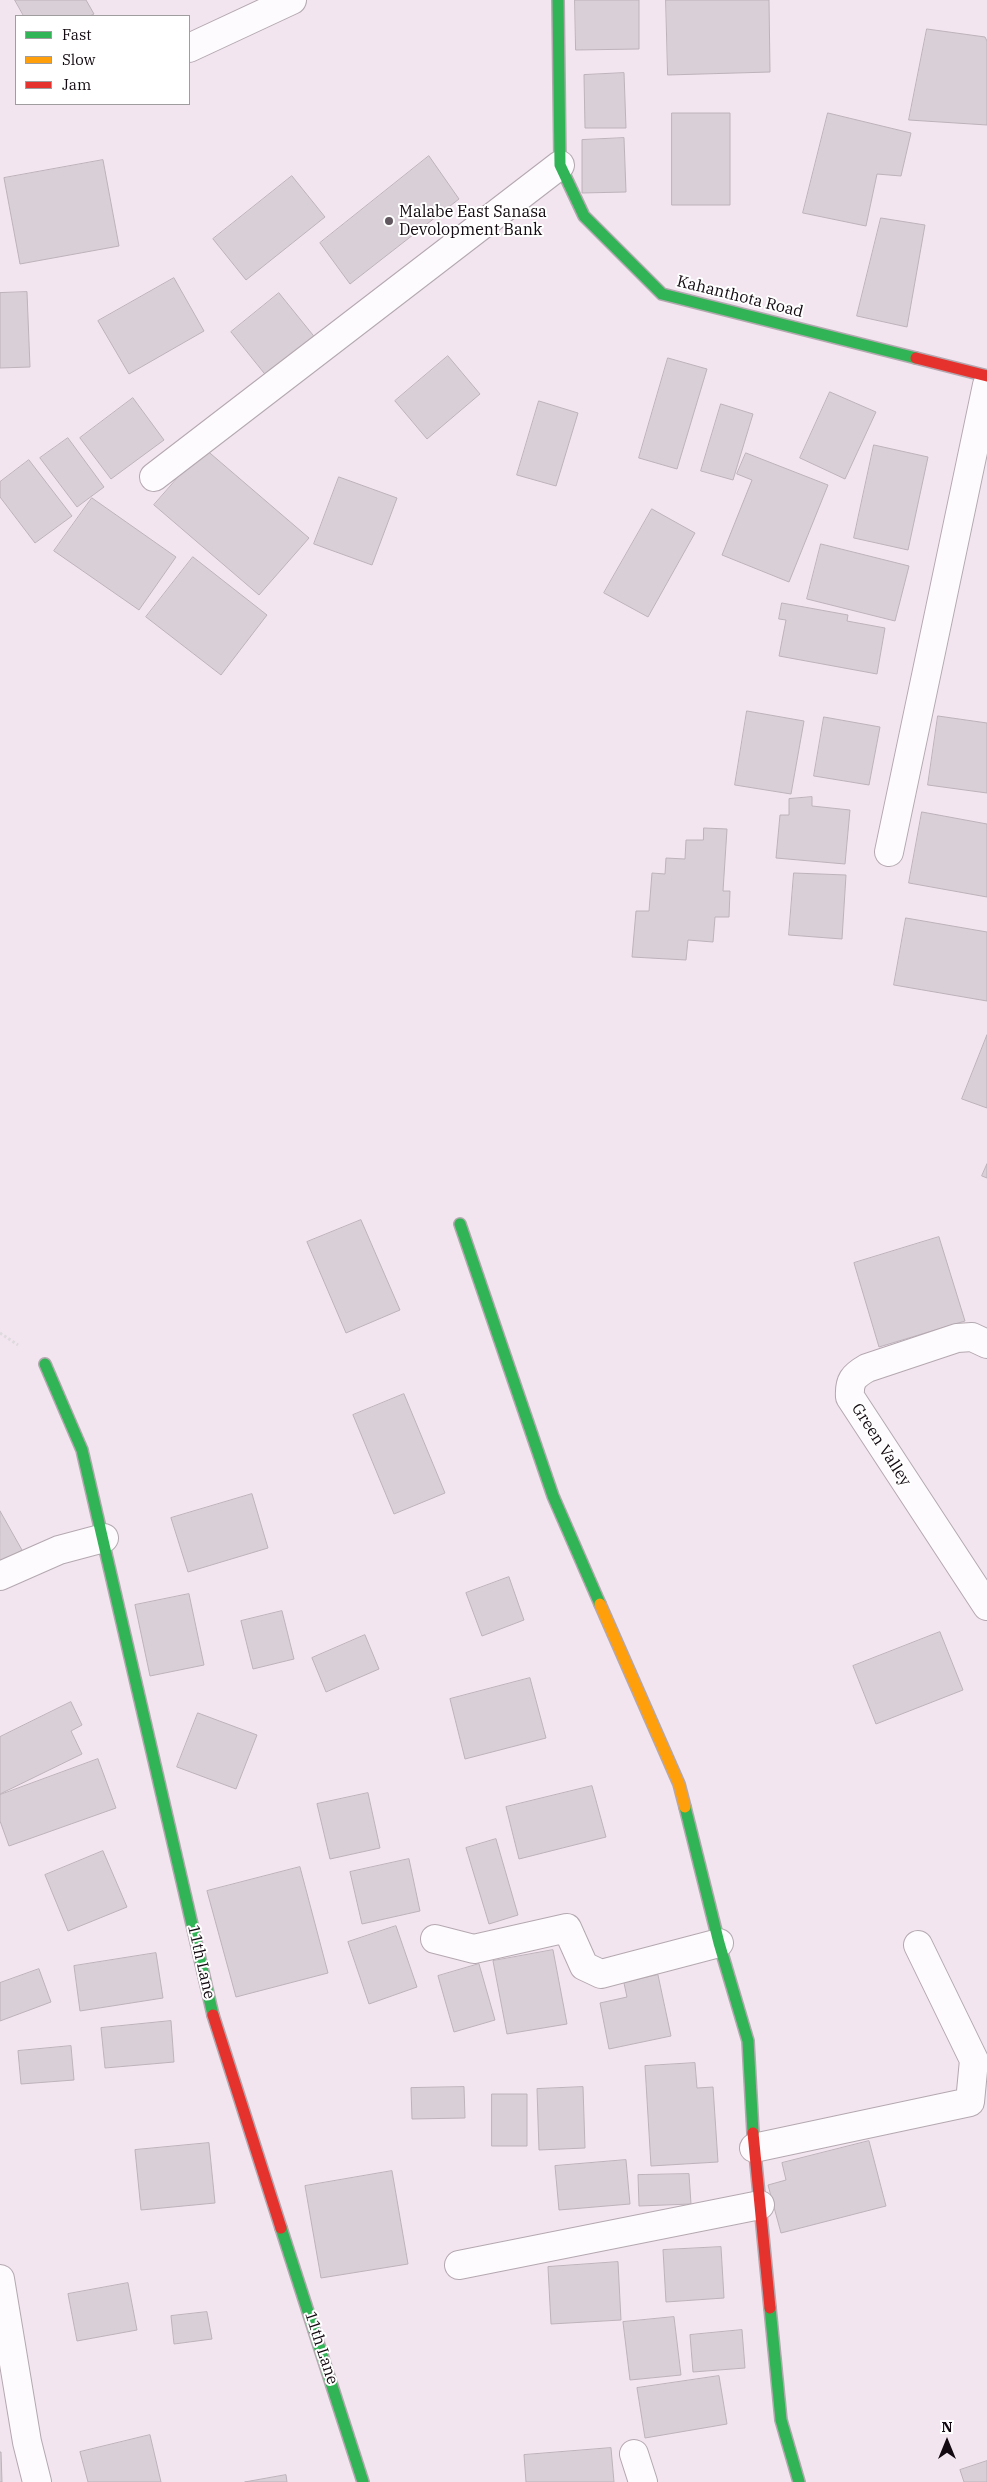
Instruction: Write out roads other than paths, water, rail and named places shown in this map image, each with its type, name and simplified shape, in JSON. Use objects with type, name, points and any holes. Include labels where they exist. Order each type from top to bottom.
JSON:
[{"type":"street","points":[[190,48],[292,0]]},
{"type":"street","name":"Kahanthota Road","points":[[558,0],[560,165],[584,216],[662,294],[987,376]]},
{"type":"street","points":[[154,477],[560,165]]},
{"type":"street","points":[[889,852],[987,385]]},
{"type":"street","points":[[460,1224],[553,1496],[678,1784],[719,1943],[748,2041],[754,2148],[781,2420],[799,2482]]},
{"type":"street","name":"Green Valley","points":[[987,1344],[972,1337],[957,1338],[867,1368],[855,1375],[849,1383],[850,1397],[987,1606]]},
{"type":"street","name":"11th Lane","points":[[45,1364],[82,1450],[214,2016],[363,2482]]},
{"type":"street","points":[[0,1576],[59,1550],[104,1538]]},
{"type":"street","points":[[435,1939],[474,1949],[567,1928],[584,1966],[601,1974],[719,1943]]},
{"type":"street","points":[[754,2148],[970,2102],[974,2060],[918,1945]]},
{"type":"street","points":[[459,2265],[760,2205]]},
{"type":"street","points":[[0,2279],[27,2442],[37,2482]]},
{"type":"street","points":[[634,2454],[643,2482]]},
{"type":"place","name":"Malabe East Sanasa Devolopment Bank","points":[[389,221]]}]
